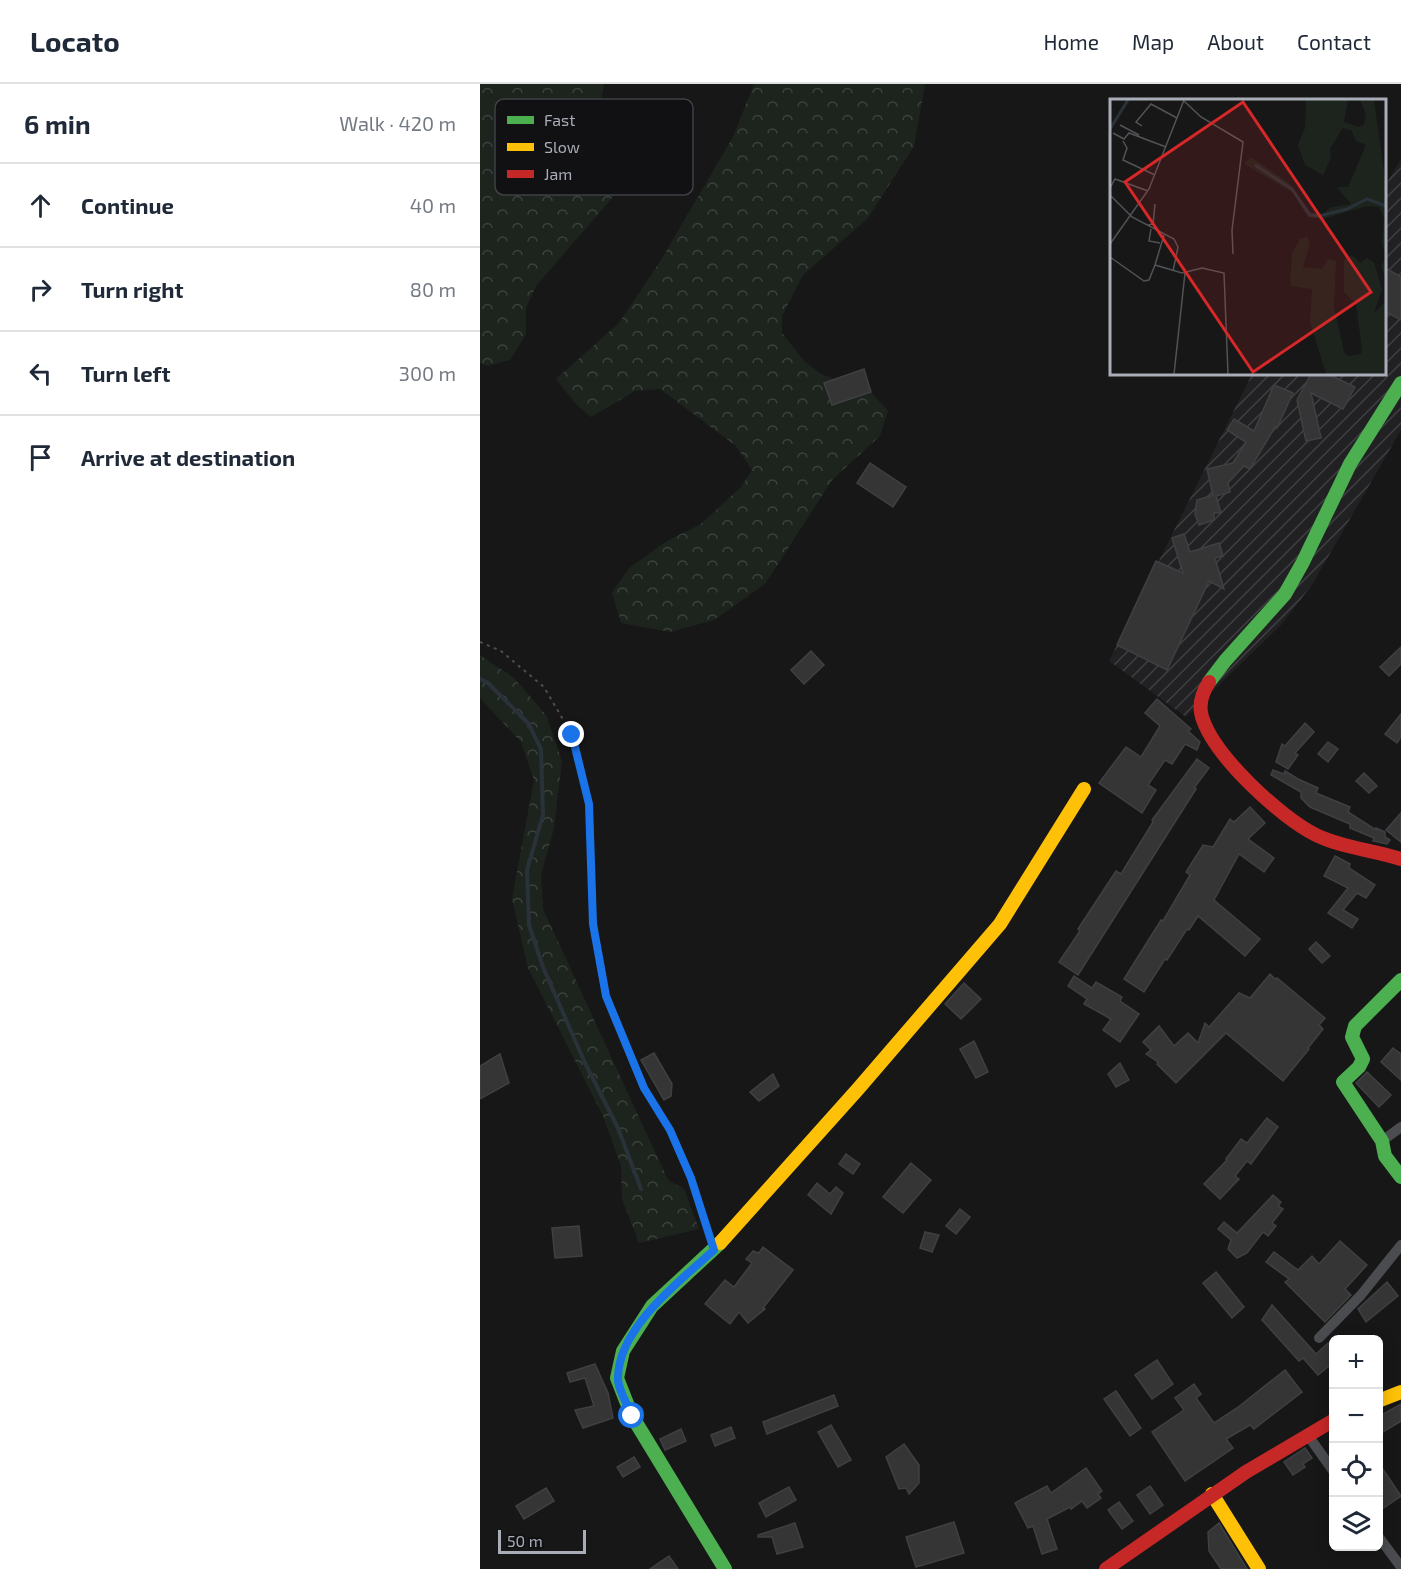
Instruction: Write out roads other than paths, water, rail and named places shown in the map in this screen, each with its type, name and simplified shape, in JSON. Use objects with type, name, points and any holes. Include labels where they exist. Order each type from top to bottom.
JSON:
[{"type":"street","points":[[1401,383],[1350,462],[1283,596],[1209,681],[1200,700],[1202,720],[1223,754],[1251,784],[1299,825],[1323,838],[1401,859]]},
{"type":"street","points":[[725,1569],[632,1416],[617,1378],[622,1352],[652,1306],[714,1250],[858,1089],[1000,924],[1084,789]]},
{"type":"street","points":[[1401,980],[1355,1026],[1352,1036],[1363,1059],[1359,1067],[1343,1082],[1382,1141],[1385,1156],[1401,1177]]},
{"type":"street","points":[[1382,1141],[1401,1127]]},
{"type":"street","points":[[1319,1338],[1373,1282],[1401,1245]]},
{"type":"street","points":[[1383,1399],[1401,1392]]},
{"type":"street","points":[[1106,1569],[1212,1494],[1329,1423]]},
{"type":"street","points":[[1307,1434],[1329,1465]]},
{"type":"street","points":[[1212,1494],[1259,1569]]},
{"type":"street","points":[[1383,1543],[1401,1567]]},
{"type":"waterway","points":[[480,679],[487,682],[528,723],[541,749],[543,815],[527,870],[529,925],[543,967],[585,1063],[618,1128],[641,1189]]}]
